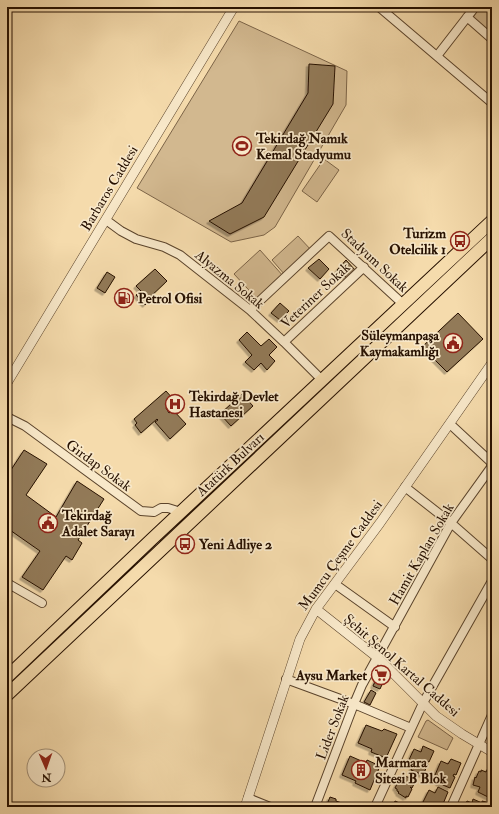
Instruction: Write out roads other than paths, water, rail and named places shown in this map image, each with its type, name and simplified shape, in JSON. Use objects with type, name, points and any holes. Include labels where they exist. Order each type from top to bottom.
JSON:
[{"type":"main road","name":"Atatürk Bulvarı","points":[[7,677],[181,512],[492,222]]},
{"type":"main road","name":"Atatürk Bulvarı","points":[[7,695],[492,238]]},
{"type":"street","name":"Barbaros Caddesi","points":[[7,383],[234,7]]},
{"type":"street","points":[[379,7],[390,10],[437,56],[492,103]]},
{"type":"street","points":[[437,56],[475,7]]},
{"type":"street","points":[[467,18],[492,39]]},
{"type":"street","name":"Alyazma Sokak","points":[[106,220],[121,231],[136,239],[164,247],[180,254],[250,310],[322,380]]},
{"type":"street","name":"Stadyum Sokak","points":[[250,310],[329,236],[403,304]]},
{"type":"street","name":"Veteriner Sokak","points":[[284,342],[364,267]]},
{"type":"street","name":"Mumcu Çeşme Caddesi","points":[[246,803],[300,639],[316,609],[405,487],[492,363]]},
{"type":"street","name":"Girdap Sokak","points":[[7,417],[25,426],[141,511],[154,512],[161,508],[168,508],[181,512]]},
{"type":"street","points":[[450,424],[492,464]]},
{"type":"street","name":"Hamit Kaplan Sokak","points":[[378,658],[451,523],[492,464]]},
{"type":"street","points":[[405,487],[451,523],[492,559]]},
{"type":"street","points":[[375,807],[423,703],[492,581]]},
{"type":"street","points":[[7,583],[42,604]]},
{"type":"street","points":[[335,584],[395,627]]},
{"type":"street","name":"Şehit Şenol Kartal Caddesi","points":[[316,609],[378,658],[436,716],[478,745],[492,752]]},
{"type":"street","name":"Lider Sokak","points":[[315,807],[354,704],[362,686],[378,658]]},
{"type":"street","points":[[286,680],[354,704],[411,728]]},
{"type":"street","points":[[451,807],[492,716]]},
{"type":"street","points":[[246,803],[270,807]]},
{"type":"place","name":"Tekirdağ Namık Kemal Stadyumu","points":[[242,146]]},
{"type":"place","name":"Turizm Otelcilik 1","points":[[460,241]]},
{"type":"place","name":"Petrol Ofisi","points":[[124,298]]},
{"type":"place","name":"Süleymanpaşa Kaymakamlığı","points":[[453,343]]},
{"type":"place","name":"Tekirdağ Devlet Hastanesi","points":[[175,404]]},
{"type":"place","name":"Tekirdağ Adalet Sarayı","points":[[48,523]]},
{"type":"place","name":"Yeni Adliye 2","points":[[185,544]]},
{"type":"place","name":"Aysu Market","points":[[381,675]]},
{"type":"place","name":"Marmara Sitesi B Blok","points":[[361,770]]}]
